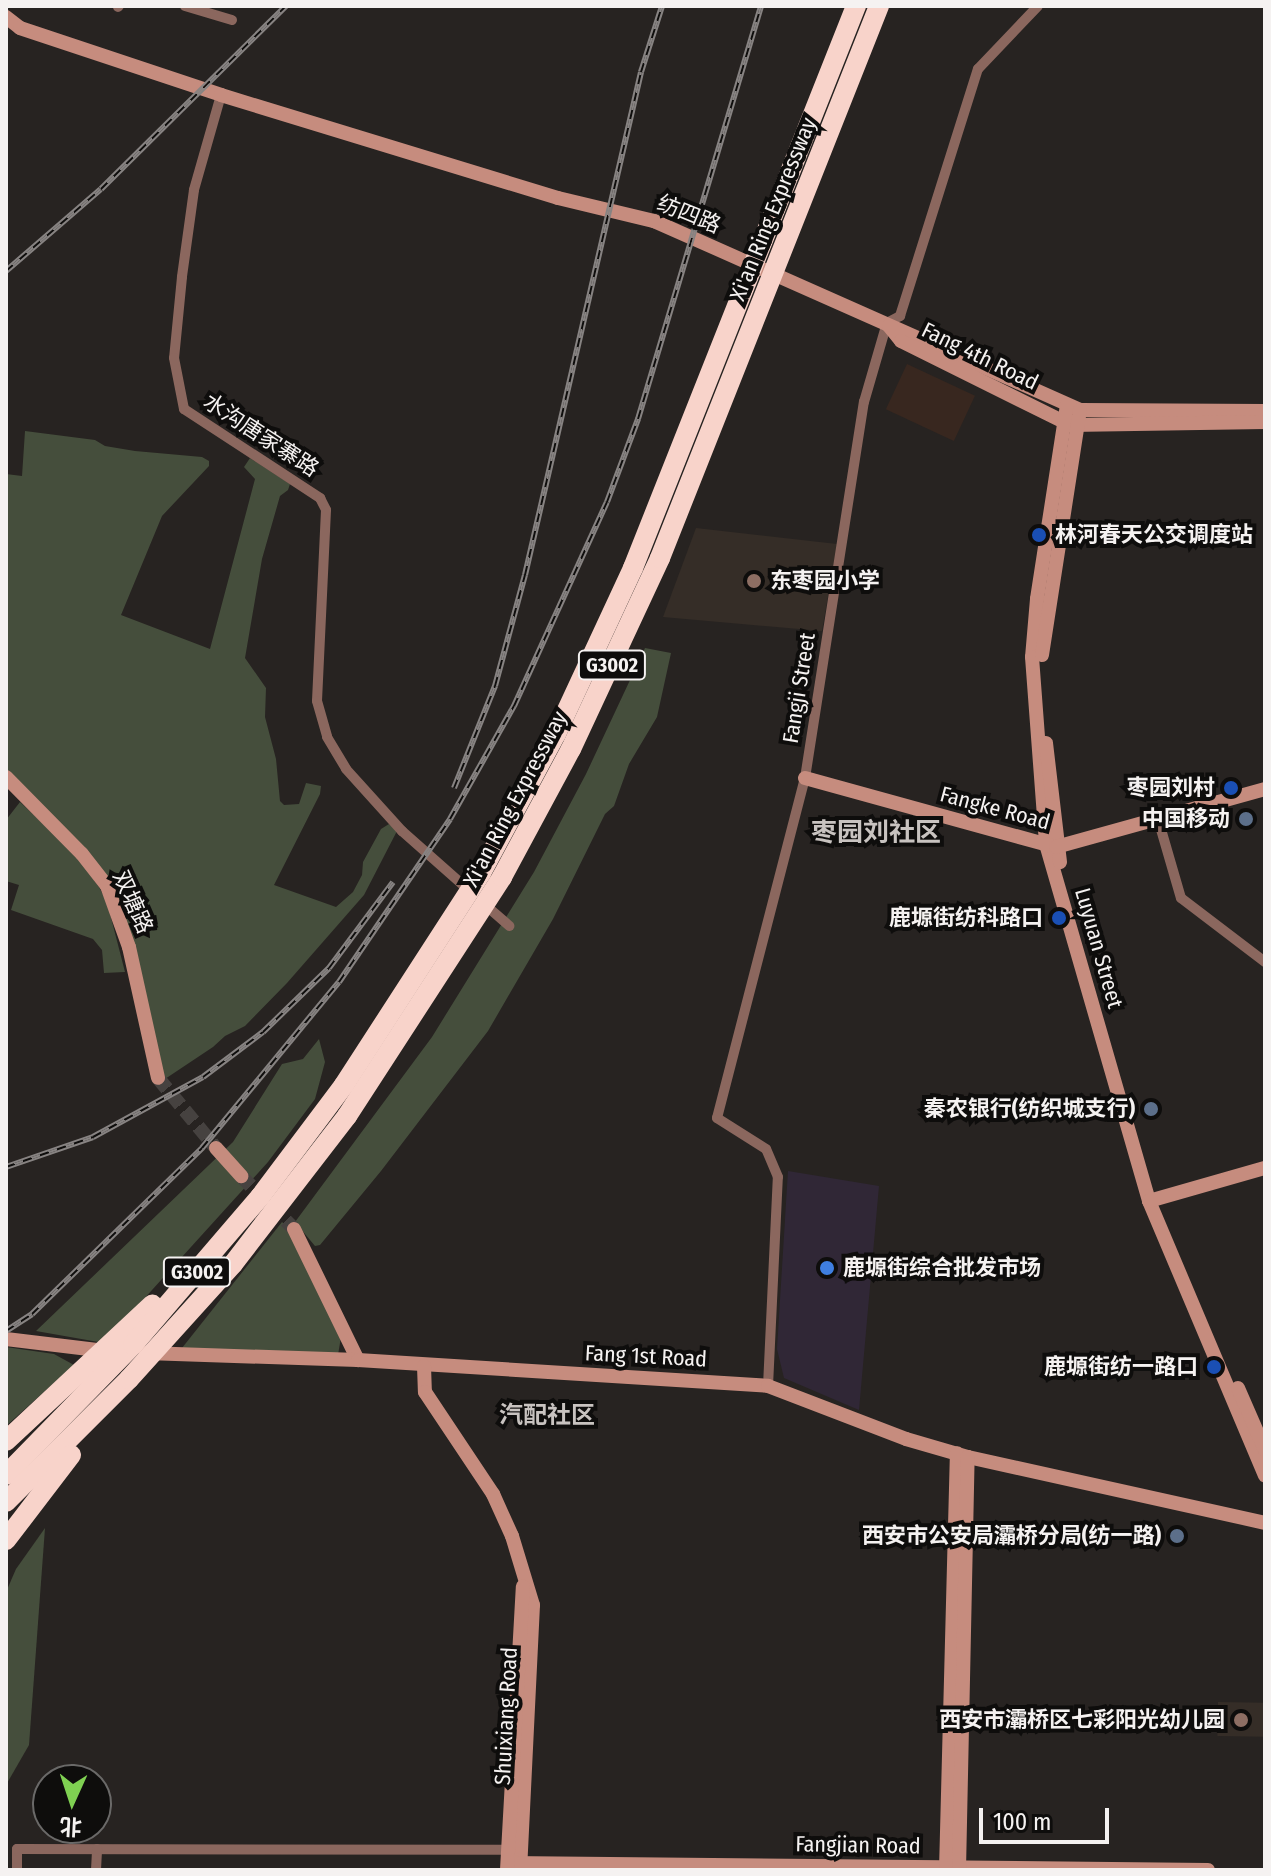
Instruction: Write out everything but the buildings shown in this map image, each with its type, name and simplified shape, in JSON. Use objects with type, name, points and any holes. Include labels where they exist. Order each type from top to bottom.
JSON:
[{"type":"highway","name":"Xi'an Ring Expressway","points":[[121,1350],[260,1197],[344,1085],[413,983],[481,873],[556,734],[673,473],[856,6]]},
{"type":"highway","name":"Xi'an Ring Expressway","points":[[6,1502],[135,1373],[233,1264],[347,1116],[502,877],[571,749],[660,558],[879,6]]},
{"type":"highway","points":[[6,1441],[94,1360],[121,1350]]},
{"type":"highway","points":[[6,1475],[121,1350]]},
{"type":"highway","points":[[6,1540],[135,1373]]},
{"type":"street","points":[[185,6],[232,20]]},
{"type":"street","name":"Fangji Street","points":[[768,1386],[778,1177],[766,1149],[717,1118],[805,778],[864,402],[887,323],[900,316],[978,69],[1038,6]]},
{"type":"street","name":"纺四路","points":[[6,17],[20,28],[221,95],[558,198],[654,221],[887,323]]},
{"type":"street","name":"水沟唐家寨路","points":[[221,95],[194,190],[182,277],[174,358],[184,409],[320,498],[326,510],[317,701],[327,737],[346,769],[402,831],[509,926]]},
{"type":"street","name":"Fang 4th Road","points":[[887,323],[1074,408],[1265,411]]},
{"type":"street","name":"Fang 4th Road","points":[[887,323],[901,341],[1071,424],[1265,422]]},
{"type":"street","name":"Luyuan Street","points":[[1074,408],[1042,649],[1051,846],[1153,1200],[1265,1476]]},
{"type":"street","name":"双塘路","points":[[6,777],[82,854],[107,886],[129,947],[158,1078]]},
{"type":"street","name":"Fangke Road","points":[[805,778],[1051,846],[1265,789]]},
{"type":"street","points":[[1158,819],[1181,898],[1265,962]]},
{"type":"street","points":[[216,1148],[241,1176]]},
{"type":"street","points":[[1153,1200],[1265,1168]]},
{"type":"street","name":"Luyuan Street","points":[[1153,1200],[1265,1450]]},
{"type":"street","points":[[294,1229],[358,1360]]},
{"type":"street","name":"Fang 1st Road","points":[[6,1339],[70,1349],[358,1360],[768,1386],[906,1439],[962,1455],[1265,1523]]},
{"type":"street","name":"Shuixiang Road","points":[[424,1366],[425,1392],[487,1482],[505,1520],[534,1616],[513,1863]]},
{"type":"street","points":[[952,1869],[962,1455]]},
{"type":"street","points":[[17,1870],[17,1849],[513,1863]]},
{"type":"street","points":[[96,1870],[97,1849]]},
{"type":"street","name":"Fangjian Road","points":[[513,1863],[1208,1870]]},
{"type":"shaded area","points":[[907,364],[975,396],[954,441],[886,409]]},
{"type":"shaded area","name":"东枣园小学","points":[[696,528],[837,544],[822,631],[663,617]]},
{"type":"shaded area","name":"鹿塬街综合批发市场","points":[[788,1171],[879,1186],[859,1410],[784,1378],[777,1349]]},
{"type":"shaded area","name":"西安市灞桥区七彩阳光幼儿园","points":[[1218,1702],[1265,1703],[1264,1737],[1217,1736]]},
{"type":"green space","points":[[25,431],[95,440],[105,446],[135,451],[202,457],[209,461],[209,466],[162,516],[121,615],[210,649],[255,479],[244,467],[250,458],[290,484],[280,496],[262,559],[245,658],[266,688],[265,717],[276,759],[280,801],[284,805],[299,804],[306,783],[321,786],[320,794],[274,885],[336,907],[353,892],[362,875],[363,862],[381,829],[389,824],[397,831],[364,895],[287,983],[245,1026],[225,1036],[162,1081],[117,897],[6,776],[6,474],[22,476]]},
{"type":"green space","points":[[645,648],[671,653],[657,717],[629,764],[614,806],[605,814],[553,919],[488,1031],[381,1171],[320,1245],[315,1246],[295,1222],[432,1037],[534,872],[586,774]]},
{"type":"green space","points":[[20,802],[74,853],[99,887],[107,902],[125,972],[104,973],[102,950],[93,939],[11,910],[19,885],[6,881],[6,820]]},
{"type":"green space","points":[[319,1039],[325,1062],[315,1099],[268,1162],[104,1343],[36,1331],[233,1142],[282,1064],[303,1059]]},
{"type":"green space","points":[[282,1222],[289,1228],[341,1337],[338,1355],[182,1348]]},
{"type":"green space","points":[[6,1347],[54,1354],[74,1365],[6,1426]]},
{"type":"green space","points":[[45,1528],[29,1745],[6,1785],[6,1592],[16,1569]]},
{"type":"tunnel","points":[[158,1078],[216,1148]]},
{"type":"tunnel","points":[[241,1176],[294,1229]]},
{"type":"railway","points":[[6,271],[101,189],[286,6]]},
{"type":"railway","points":[[454,788],[495,686],[525,575],[641,72],[662,6]]},
{"type":"railway","points":[[6,1331],[32,1314],[202,1148],[339,982],[450,819],[514,706],[607,502],[638,419],[761,6]]},
{"type":"railway","points":[[6,1167],[93,1137],[203,1077],[263,1032],[329,968],[393,882]]},
{"type":"place","name":"林河春天公交调度站","points":[[1039,535]]},
{"type":"place","name":"东枣园小学","points":[[754,581]]},
{"type":"place","name":"枣园刘村","points":[[1231,788]]},
{"type":"place","name":"中国移动","points":[[1246,819]]},
{"type":"place","name":"鹿塬街纺科路口","points":[[1059,918]]},
{"type":"place","name":"秦农银行(纺织城支行)","points":[[1151,1109]]},
{"type":"place","name":"鹿塬街综合批发市场","points":[[827,1268]]},
{"type":"place","name":"鹿塬街纺一路口","points":[[1214,1367]]},
{"type":"place","name":"西安市公安局灞桥分局(纺一路)","points":[[1177,1536]]},
{"type":"place","name":"西安市灞桥区七彩阳光幼儿园","points":[[1241,1720]]},
{"type":"district","name":"枣园刘社区","points":[[876,833]]},
{"type":"district","name":"汽配社区","points":[[547,1416]]}]
